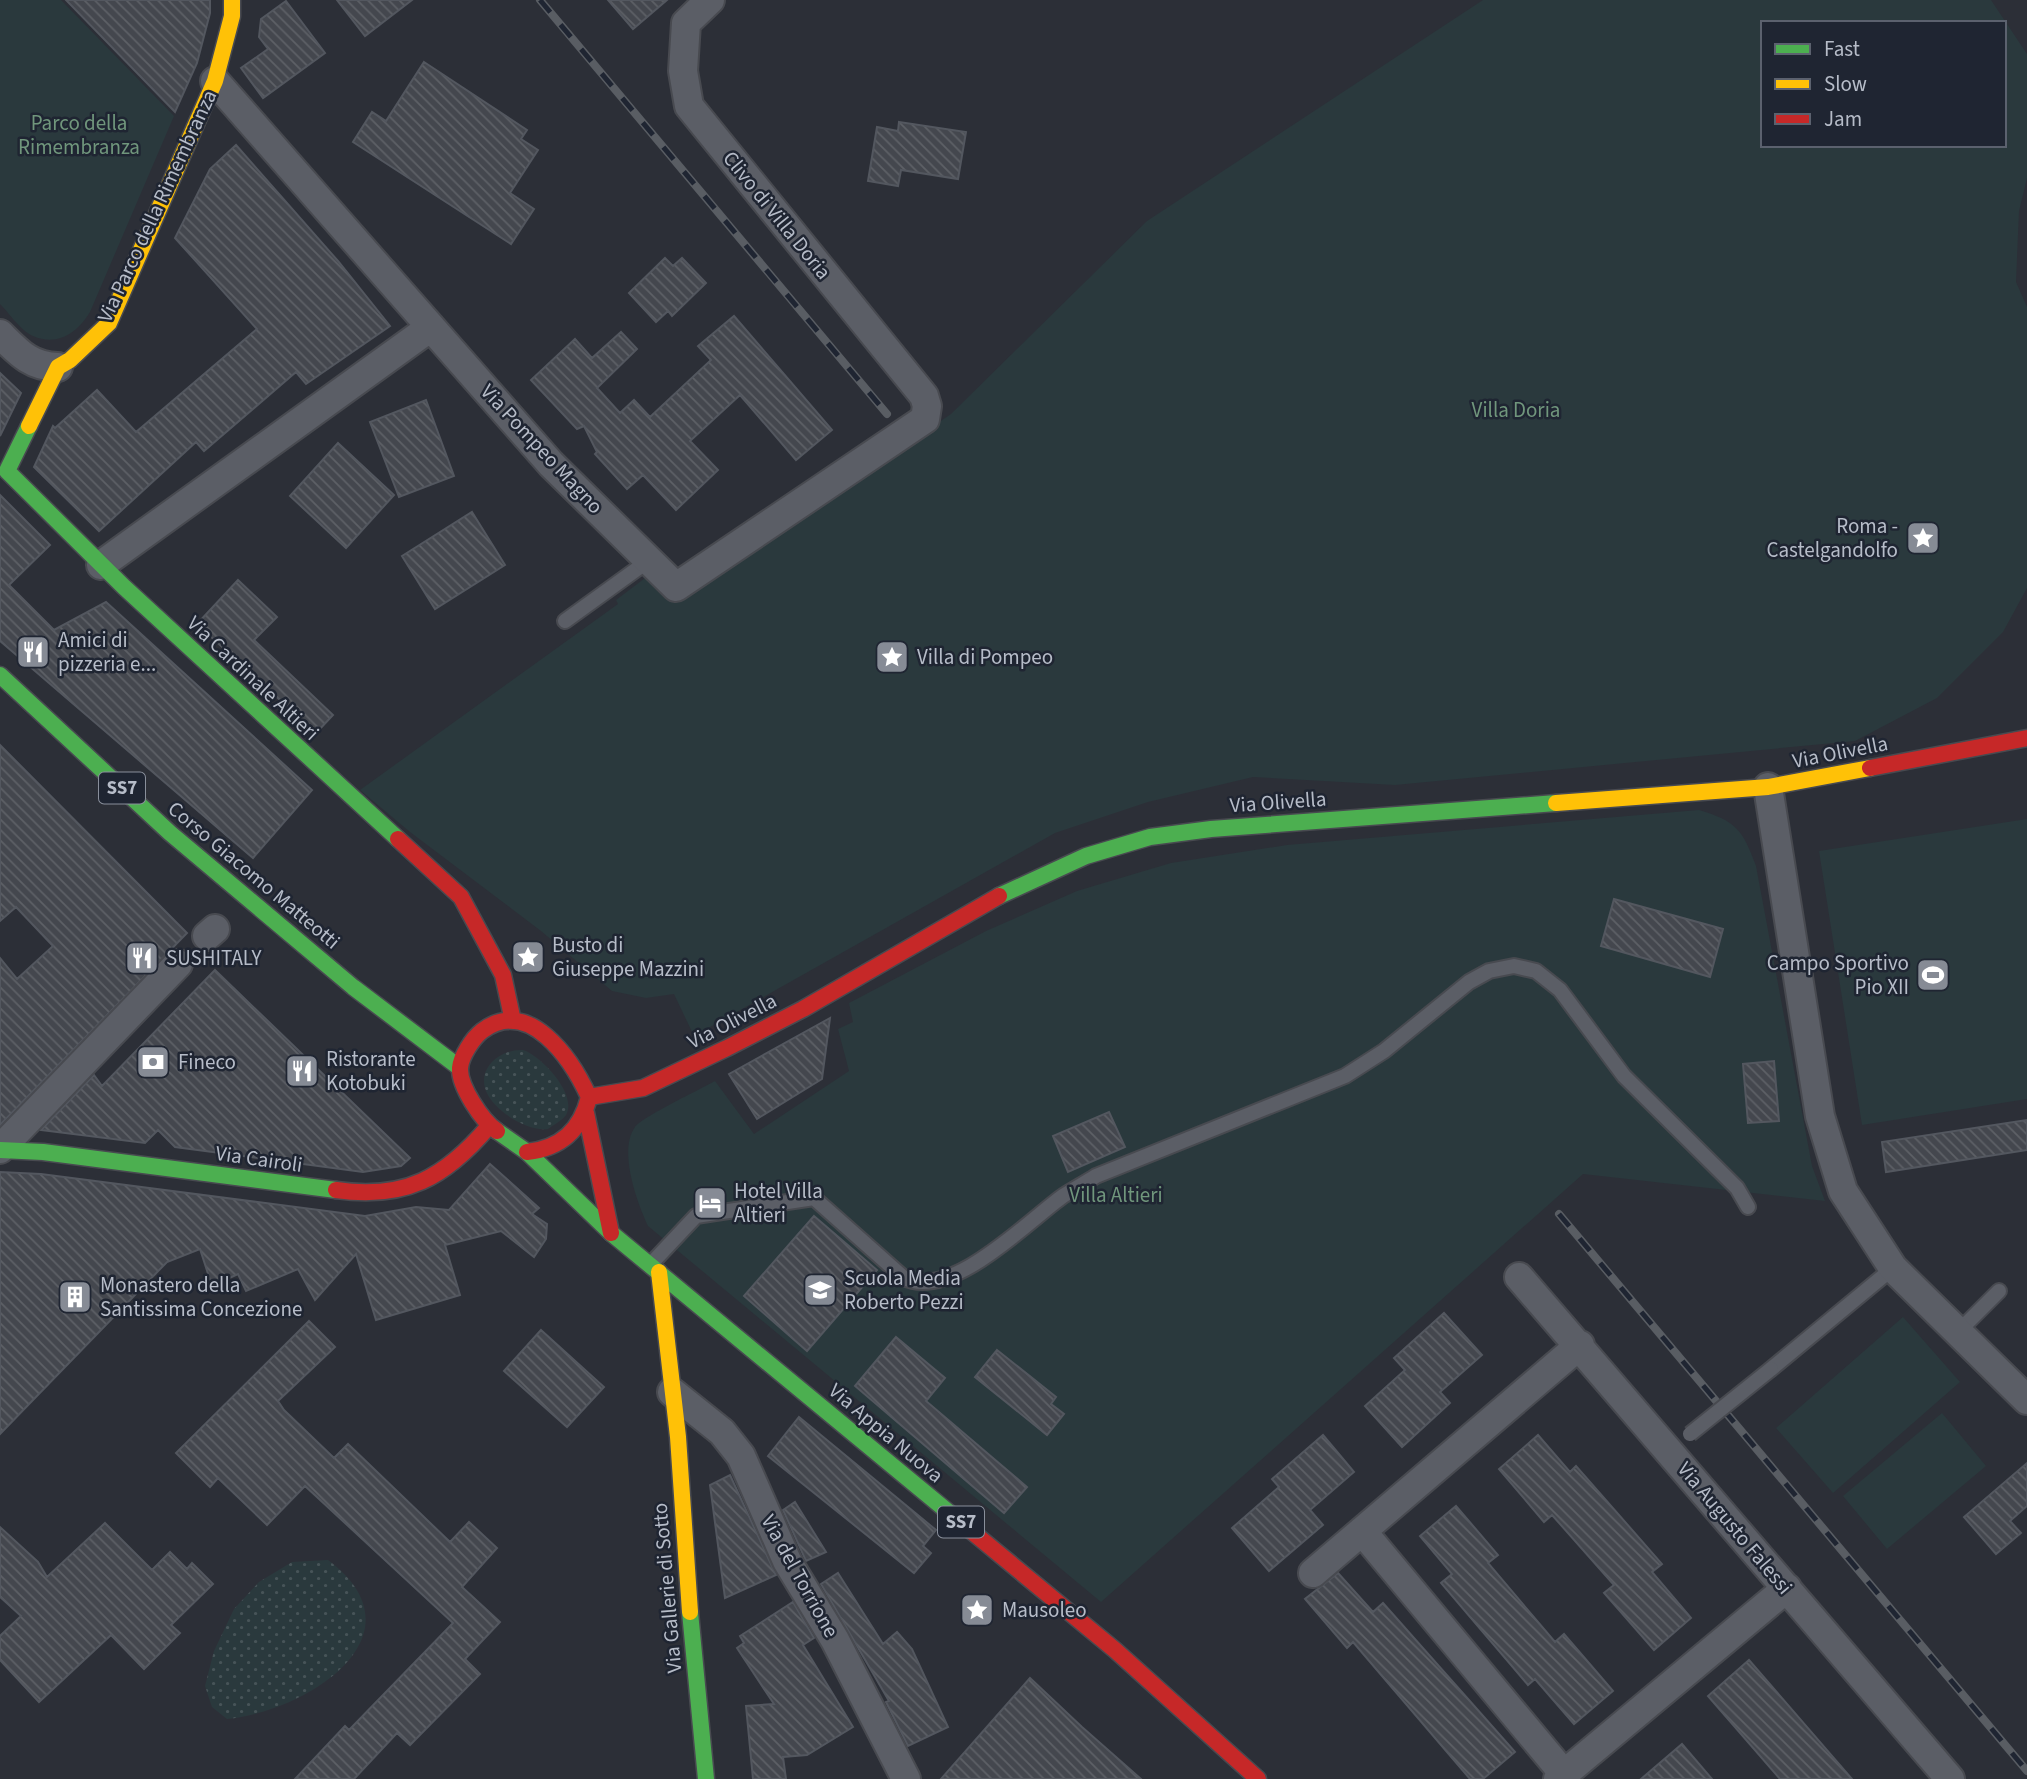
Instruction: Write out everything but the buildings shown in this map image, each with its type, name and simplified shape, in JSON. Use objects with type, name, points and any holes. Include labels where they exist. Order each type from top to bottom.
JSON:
[{"type":"main road","name":"Via Parco della Rimembranza","points":[[58,367],[70,360],[109,323],[215,81],[232,16],[232,0]]},
{"type":"main road","name":"Via Cardinale Altieri","points":[[58,367],[7,471],[101,565],[461,897],[503,975],[513,1021]]},
{"type":"main road","name":"Corso Giacomo Matteotti","points":[[0,675],[170,833],[353,987],[460,1068]]},
{"type":"main road","name":"Via Olivella","points":[[588,1105],[643,1088],[803,1009],[1001,895],[1086,856],[1150,837],[1211,829],[1768,787],[2027,738]]},
{"type":"main road","points":[[588,1105],[567,1139],[545,1150],[527,1152],[489,1126],[471,1101],[460,1068],[468,1046],[486,1024],[513,1021],[536,1029],[555,1043],[577,1071],[588,1105],[611,1233]]},
{"type":"main road","name":"Via Cairoli","points":[[0,1150],[43,1152],[363,1194],[390,1193],[437,1178],[466,1154],[489,1126]]},
{"type":"main road","name":"Via Appia Nuova","points":[[527,1152],[611,1233],[1115,1650],[1258,1779]]},
{"type":"main road","name":"Via Gallerie di Sotto","points":[[655,1268],[672,1392],[706,1779]]},
{"type":"street","name":"Clivo di Villa Doria","points":[[710,0],[686,23],[683,71],[689,106],[924,396],[927,406],[925,419]]},
{"type":"street","name":"Via Pompeo Magno","points":[[215,81],[551,464],[676,587],[925,419]]},
{"type":"street","points":[[101,565],[431,327]]},
{"type":"street","points":[[0,334],[22,356],[36,365],[58,367]]},
{"type":"street","points":[[1768,787],[1815,1086],[1830,1154],[1855,1214],[1893,1268],[2027,1400]]},
{"type":"street","points":[[0,1150],[178,964]]},
{"type":"street","name":"Via Augusto Falessi","points":[[1519,1277],[1580,1345],[1680,1443],[1787,1588],[1951,1779]]},
{"type":"street","points":[[1313,1573],[1580,1345]]},
{"type":"street","name":"Via del Torrione","points":[[672,1392],[722,1432],[741,1456],[787,1562],[835,1640],[906,1779]]},
{"type":"street","points":[[1362,1531],[1561,1777],[1787,1588]]},
{"type":"lane","points":[[565,621],[648,561]]},
{"type":"lane","points":[[655,1268],[696,1216],[814,1198],[904,1278],[916,1282],[940,1280],[1017,1235],[1062,1197],[1096,1176],[1345,1076],[1384,1051],[1469,982],[1489,971],[1514,966],[1536,971],[1560,990],[1624,1076],[1737,1188],[1748,1207]]},
{"type":"lane","points":[[1680,1443],[1893,1268]]},
{"type":"lane","points":[[1958,1332],[1999,1291]]},
{"type":"green space","name":"Parco della Rimembranza","points":[[0,0],[61,0],[174,116],[90,312],[80,326],[59,339],[42,339],[29,334],[0,304]]},
{"type":"green space","name":"Villa Doria","points":[[1483,0],[1991,0],[2005,21],[1761,21],[1761,147],[2006,147],[2006,22],[2027,54],[2027,178],[2019,211],[2016,282],[2027,307],[2027,588],[2003,632],[1937,698],[1855,741],[1395,785],[1253,777],[1148,802],[1055,833],[694,1036],[674,994],[646,998],[612,991],[541,931],[410,832],[360,790],[618,604],[616,600],[653,572],[679,599],[951,414],[1147,221]]},
{"type":"green space","name":"Villa Altieri","points":[[1699,810],[1730,823],[1742,835],[1756,866],[1812,1166],[1825,1201],[1583,1174],[1101,1602],[648,1226],[639,1204],[631,1176],[628,1149],[630,1137],[640,1122],[715,1081],[754,1134],[849,1071],[838,1029],[853,1022],[849,1003],[986,931],[1077,891],[1171,863],[1287,845]]},
{"type":"green space","name":"Campo Sportivo Pio XII","points":[[2027,819],[2027,1099],[1862,1125],[1819,851]]},
{"type":"green space","points":[[515,1050],[523,1050],[547,1067],[567,1097],[566,1115],[548,1129],[531,1127],[512,1119],[496,1106],[486,1091],[485,1074],[493,1061]]},
{"type":"green space","points":[[1903,1317],[1960,1382],[1833,1493],[1776,1428]]},
{"type":"green space","points":[[1942,1413],[1986,1466],[1887,1549],[1843,1496]]},
{"type":"green space","points":[[328,1560],[356,1588],[366,1616],[361,1641],[345,1665],[320,1685],[290,1702],[258,1713],[227,1719],[212,1707],[205,1686],[214,1651],[234,1609],[259,1582],[292,1562]]},
{"type":"railway","points":[[540,0],[887,414]]},
{"type":"railway","points":[[1559,1214],[2027,1771]]},
{"type":"traffic: fast","points":[[29,426],[7,471],[124,587],[398,839]]},
{"type":"traffic: fast","points":[[0,675],[170,833],[353,987],[460,1068]]},
{"type":"traffic: fast","points":[[999,896],[1086,856],[1150,837],[1211,829],[1556,803]]},
{"type":"traffic: fast","points":[[497,1131],[527,1152],[611,1233],[964,1525]]},
{"type":"traffic: fast","points":[[0,1150],[43,1152],[336,1190]]},
{"type":"traffic: fast","points":[[690,1612],[706,1779]]},
{"type":"traffic: slow","points":[[29,426],[58,367],[70,360],[109,323],[215,81],[232,16],[232,0]]},
{"type":"traffic: slow","points":[[1556,803],[1768,787],[1870,768]]},
{"type":"traffic: slow","points":[[659,1272],[678,1437],[690,1612]]},
{"type":"traffic: jam","points":[[1870,768],[2027,738]]},
{"type":"traffic: jam","points":[[398,839],[461,897],[503,975],[513,1021]]},
{"type":"traffic: jam","points":[[589,1097],[643,1088],[727,1048],[803,1009],[999,896]]},
{"type":"traffic: jam","points":[[497,1131],[472,1103],[463,1084],[460,1068],[468,1048],[482,1031],[499,1022],[516,1021],[532,1026],[560,1050],[589,1097],[581,1119],[568,1135],[550,1146],[527,1152]]},
{"type":"traffic: jam","points":[[586,1113],[611,1233]]},
{"type":"traffic: jam","points":[[336,1190],[383,1192],[422,1181],[456,1159],[489,1126]]},
{"type":"traffic: jam","points":[[964,1525],[1115,1650],[1258,1779]]},
{"type":"place","name":"Roma - Castelgandolfo","points":[[1923,538]]},
{"type":"place","name":"Amici di pizzeria e...","points":[[33,652]]},
{"type":"place","name":"Villa di Pompeo","points":[[892,657]]},
{"type":"place","name":"Busto di Giuseppe Mazzini","points":[[528,957]]},
{"type":"place","name":"SUSHITALY","points":[[142,958]]},
{"type":"place","name":"Campo Sportivo Pio XII","points":[[1933,975]]},
{"type":"place","name":"Fineco","points":[[153,1062]]},
{"type":"place","name":"Ristorante Kotobuki","points":[[302,1071]]},
{"type":"place","name":"Hotel Villa Altieri","points":[[710,1203]]},
{"type":"place","name":"Scuola Media Roberto Pezzi","points":[[820,1290]]},
{"type":"place","name":"Monastero della Santissima Concezione","points":[[75,1297]]},
{"type":"place","name":"Mausoleo","points":[[977,1610]]}]
